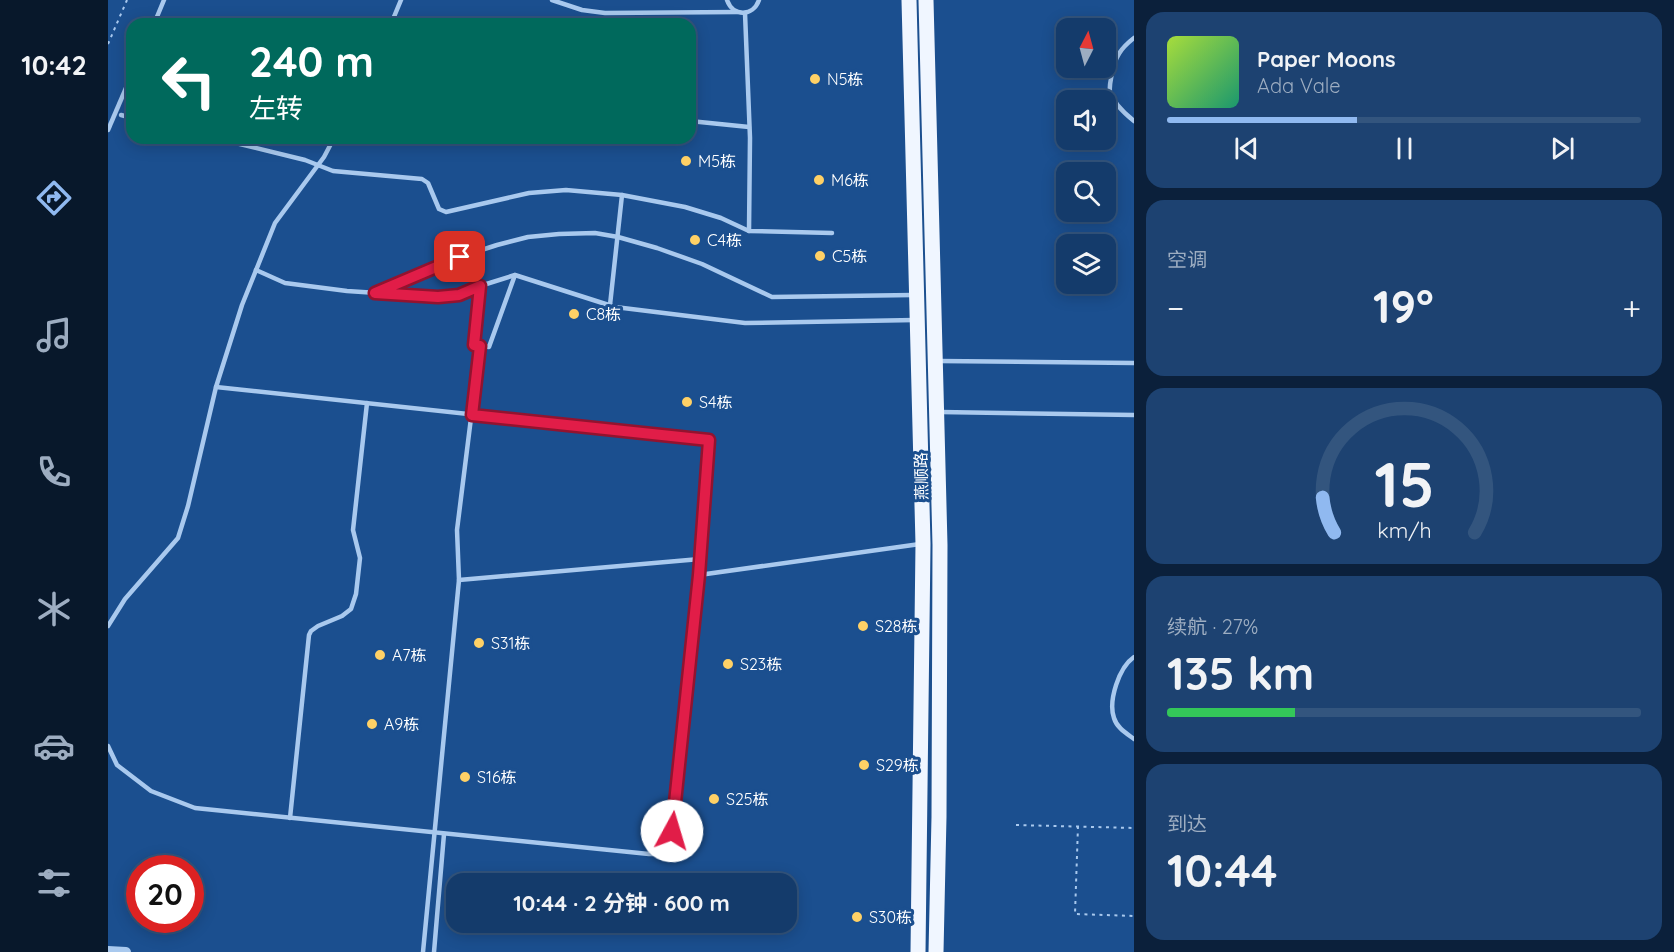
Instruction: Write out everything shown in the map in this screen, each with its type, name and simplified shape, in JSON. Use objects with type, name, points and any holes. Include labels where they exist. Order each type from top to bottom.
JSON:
[{"type":"main road","name":"燕顺路","points":[[909,0],[923,544],[918,952]]},
{"type":"main road","name":"燕顺路","points":[[926,0],[940,545],[936,952]]},
{"type":"street","points":[[108,951],[126,952]]},
{"type":"lane","points":[[156,18],[164,0]]},
{"type":"lane","points":[[394,18],[401,0]]},
{"type":"lane","points":[[552,0],[582,10],[605,13],[745,13],[754,9],[759,0]]},
{"type":"lane","points":[[727,0],[730,7],[738,12]]},
{"type":"lane","points":[[745,13],[749,127],[749,231]]},
{"type":"lane","points":[[1134,38],[1118,53],[1110,81],[1110,90],[1114,101],[1134,121]]},
{"type":"lane","points":[[108,130],[126,88]]},
{"type":"lane","points":[[121,115],[126,116]]},
{"type":"lane","points":[[696,122],[749,127]]},
{"type":"lane","points":[[240,144],[305,160],[333,171],[422,179],[428,183],[439,209],[446,212],[529,193],[566,190],[622,195],[685,207],[721,218],[749,231],[832,233]]},
{"type":"lane","points":[[108,626],[125,599],[178,538],[188,506],[216,387],[242,305],[274,223],[318,166],[331,144]]},
{"type":"lane","points":[[610,305],[622,195]]},
{"type":"lane","points":[[375,293],[460,257],[528,237],[595,233],[657,248],[702,264],[772,297],[916,295]]},
{"type":"lane","points":[[256,270],[285,283],[438,297],[459,295],[515,275],[610,305],[745,323],[917,320]]},
{"type":"lane","points":[[480,286],[474,345],[489,347],[515,275]]},
{"type":"lane","points":[[423,952],[459,580],[457,530],[480,346]]},
{"type":"lane","points":[[936,362],[1134,363]]},
{"type":"lane","points":[[108,746],[117,765],[151,791],[195,808],[649,854],[670,854],[699,575],[709,440],[216,387]]},
{"type":"lane","points":[[290,818],[309,635],[318,626],[342,616],[351,609],[356,594],[360,558],[353,530],[366,403]]},
{"type":"lane","points":[[938,412],[1134,415]]},
{"type":"lane","points":[[699,575],[923,544]]},
{"type":"lane","points":[[459,580],[700,559]]},
{"type":"lane","points":[[1134,657],[1123,667],[1116,682],[1113,698],[1113,717],[1121,730],[1134,739]]},
{"type":"lane","points":[[434,952],[444,834]]},
{"type":"path","points":[[108,44],[127,0]]},
{"type":"path","points":[[1016,825],[1134,828]]},
{"type":"path","points":[[1078,826],[1075,914],[1134,916]]},
{"type":"place","name":"N5栋","points":[[815,79]]},
{"type":"place","name":"M5栋","points":[[686,161]]},
{"type":"place","name":"M6栋","points":[[819,180]]},
{"type":"place","name":"C4栋","points":[[695,240]]},
{"type":"place","name":"C5栋","points":[[820,256]]},
{"type":"place","name":"C8栋","points":[[574,314]]},
{"type":"place","name":"S4栋","points":[[687,402]]},
{"type":"place","name":"S28栋","points":[[863,626]]},
{"type":"place","name":"S31栋","points":[[479,643]]},
{"type":"place","name":"A7栋","points":[[380,655]]},
{"type":"place","name":"S23栋","points":[[728,664]]},
{"type":"place","name":"A9栋","points":[[372,724]]},
{"type":"place","name":"S29栋","points":[[864,765]]},
{"type":"place","name":"S16栋","points":[[465,777]]},
{"type":"place","name":"S25栋","points":[[714,799]]},
{"type":"place","name":"S30栋","points":[[857,917]]},
{"type":"route","points":[[460,257],[375,293],[438,297],[459,295],[480,286],[474,345],[480,346],[472,415],[709,440],[699,575],[672,831]]}]
